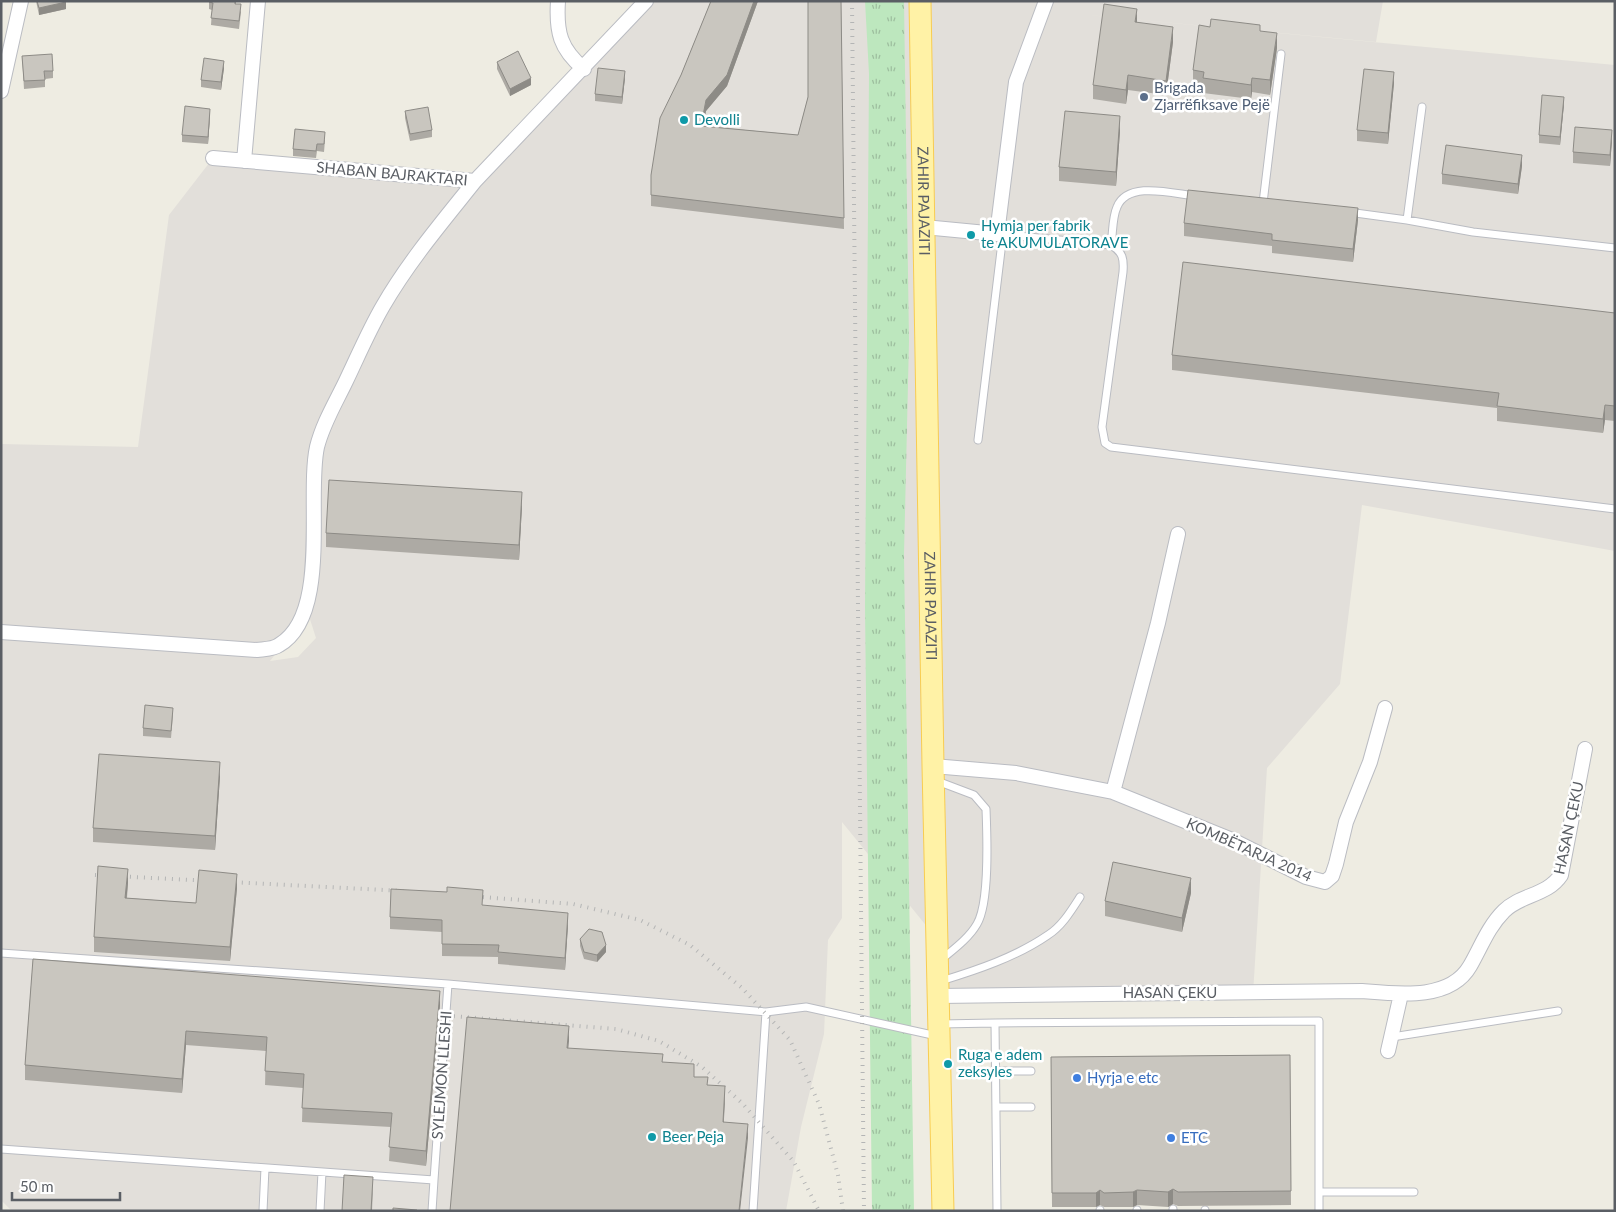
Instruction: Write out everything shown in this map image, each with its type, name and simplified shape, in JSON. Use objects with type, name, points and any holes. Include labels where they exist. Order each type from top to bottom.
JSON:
[{"type":"main road","name":"ZAHIR PAJAZITI","points":[[920,1],[933,773],[943,1211]]},
{"type":"street","points":[[1,91],[21,1]]},
{"type":"street","points":[[244,161],[258,1]]},
{"type":"street","points":[[558,1],[560,40],[569,56],[584,69]]},
{"type":"street","name":"SHABAN BAJRAKTARI","points":[[213,158],[475,181],[584,69],[646,1]]},
{"type":"street","points":[[924,227],[1000,234],[1016,82],[1045,3]]},
{"type":"street","points":[[1,632],[257,650],[278,646],[295,633],[306,609],[310,584],[315,534],[317,448],[326,422],[383,306],[420,252],[475,181]]},
{"type":"street","points":[[1113,792],[1158,623],[1178,534]]},
{"type":"street","name":"KOMBËTARJA 2014","points":[[933,773],[1016,773],[1113,792],[1232,840],[1306,877],[1325,882],[1332,876],[1346,822],[1370,762],[1385,708]]},
{"type":"street","name":"HASAN ÇEKU","points":[[938,980],[1362,991],[1401,994],[1445,988],[1461,980],[1493,924],[1506,909],[1554,886],[1561,875],[1585,749]]},
{"type":"street","points":[[1388,1051],[1401,994]]},
{"type":"lane","points":[[1264,202],[1281,54]]},
{"type":"lane","points":[[1407,220],[1422,107]]},
{"type":"lane","points":[[1111,245],[1117,207],[1123,197],[1132,192],[1205,197]]},
{"type":"lane","points":[[1254,202],[1273,204]]},
{"type":"lane","points":[[1339,211],[1407,220],[1472,232],[1615,248]]},
{"type":"lane","points":[[978,440],[1000,234],[1111,245],[1120,250],[1124,260],[1102,427],[1105,443],[1111,447],[1615,509]]},
{"type":"lane","points":[[933,773],[974,795],[986,809],[987,825],[985,894],[978,923],[961,943],[938,980]]},
{"type":"lane","points":[[938,980],[974,971],[1048,935],[1065,920],[1080,897]]},
{"type":"lane","points":[[1,954],[448,984],[766,1012],[806,1007],[939,1030],[995,1023],[1319,1021],[1319,1211]]},
{"type":"lane","name":"SYLEJMON LLESHI","points":[[432,1211],[448,984]]},
{"type":"lane","points":[[1392,1036],[1558,1011]]},
{"type":"lane","points":[[753,1211],[766,1012]]},
{"type":"lane","points":[[995,1023],[996,1211]]},
{"type":"lane","points":[[995,1071],[1031,1071]]},
{"type":"lane","points":[[996,1107],[1031,1107]]},
{"type":"lane","points":[[1,1149],[434,1180]]},
{"type":"lane","points":[[263,1211],[265,1168]]},
{"type":"lane","points":[[320,1211],[322,1172]]},
{"type":"lane","points":[[1320,1192],[1414,1192]]},
{"type":"shaded area","points":[[646,1],[1383,1],[1376,42],[1066,13],[1615,65],[1615,551],[1362,505],[1340,684],[1267,768],[1253,994],[939,996],[937,939],[842,822],[842,918],[828,940],[824,1034],[801,1127],[786,1211],[12,1211],[1,1200],[1,444],[138,447],[169,215],[213,158],[475,181]],"holes":[[[308,613],[316,638],[298,657],[270,661]]]},
{"type":"green space","points":[[865,1],[904,1],[909,341],[904,555],[914,1211],[872,1211],[865,607],[869,74]]},
{"type":"building","points":[[37,1],[65,1],[66,2],[39,8]]},
{"type":"building","points":[[209,1],[235,1],[235,4],[241,4],[239,21],[211,18],[213,3]]},
{"type":"building","name":"Devolli","points":[[711,1],[754,1],[727,75],[706,100],[701,126],[798,135],[808,97],[808,1],[841,1],[844,218],[651,195],[651,175],[660,118],[681,75]]},
{"type":"building","points":[[1104,4],[1137,9],[1135,22],[1173,27],[1166,81],[1128,75],[1126,90],[1093,85]]},
{"type":"building","points":[[1211,19],[1260,25],[1260,31],[1277,33],[1270,80],[1252,78],[1251,85],[1203,78],[1204,72],[1193,70],[1199,25],[1210,27]]},
{"type":"building","points":[[518,51],[531,78],[510,89],[497,62]]},
{"type":"building","points":[[52,54],[53,71],[44,71],[45,80],[24,81],[22,56]]},
{"type":"building","points":[[204,58],[224,61],[221,82],[201,80]]},
{"type":"building","points":[[598,68],[625,71],[622,97],[595,94]]},
{"type":"building","points":[[1364,69],[1394,72],[1388,133],[1357,130]]},
{"type":"building","points":[[1542,95],[1564,97],[1560,137],[1539,135]]},
{"type":"building","points":[[185,106],[210,109],[208,137],[182,135]]},
{"type":"building","points":[[428,107],[432,130],[410,134],[405,111]]},
{"type":"building","points":[[1065,111],[1120,116],[1116,172],[1059,167]]},
{"type":"building","points":[[1575,127],[1612,130],[1610,155],[1573,152]]},
{"type":"building","points":[[295,129],[325,132],[324,144],[317,144],[316,151],[293,149]]},
{"type":"building","points":[[1446,145],[1522,155],[1518,184],[1442,174]]},
{"type":"building","points":[[1188,190],[1358,208],[1353,249],[1272,240],[1272,234],[1184,223]]},
{"type":"building","points":[[1183,262],[1615,313],[1615,406],[1605,405],[1603,419],[1497,406],[1499,393],[1172,355]]},
{"type":"building","points":[[329,480],[522,492],[519,545],[326,533]]},
{"type":"building","points":[[145,705],[173,708],[171,731],[143,728]]},
{"type":"building","points":[[99,754],[220,762],[215,836],[93,828]]},
{"type":"building","points":[[1113,862],[1191,878],[1182,918],[1105,901]]},
{"type":"building","points":[[98,866],[128,869],[125,898],[196,903],[199,870],[237,874],[230,947],[94,937]]},
{"type":"building","points":[[447,887],[483,890],[482,905],[568,913],[565,958],[498,952],[499,945],[442,944],[442,920],[390,917],[391,889],[447,892]]},
{"type":"building","points":[[589,929],[602,932],[606,945],[597,955],[584,952],[580,939]]},
{"type":"building","points":[[33,959],[440,991],[426,1151],[389,1147],[392,1113],[302,1108],[304,1074],[265,1071],[267,1037],[186,1031],[182,1079],[25,1065]]},
{"type":"building","points":[[467,1017],[569,1026],[567,1048],[663,1054],[662,1062],[694,1064],[694,1077],[708,1077],[707,1085],[725,1086],[723,1122],[748,1124],[739,1211],[450,1211]]},
{"type":"building","name":"ETC","points":[[1290,1055],[1291,1191],[1178,1192],[1173,1189],[1168,1192],[1137,1190],[1133,1192],[1104,1193],[1100,1190],[1096,1193],[1052,1193],[1051,1057]]},
{"type":"building","points":[[344,1175],[373,1177],[371,1211],[342,1211]]},
{"type":"building","points":[[393,1208],[417,1210],[417,1211],[393,1211]]},
{"type":"railway","points":[[852,1],[864,1211]]},
{"type":"railway","points":[[95,875],[404,891]]},
{"type":"railway","points":[[469,896],[573,904],[640,920],[690,945],[742,988],[790,1040],[819,1104],[838,1175],[843,1211]]},
{"type":"railway","points":[[426,1014],[616,1029],[659,1041],[702,1067],[742,1103],[794,1162],[819,1211]]},
{"type":"place","name":"Brigada Zjarrëfiksave Pejë","points":[[1144,97]]},
{"type":"place","name":"Devolli","points":[[684,120]]},
{"type":"place","name":"Hymja per fabrik te AKUMULATORAVE","points":[[971,235]]},
{"type":"place","name":"Ruga e adem zeksyles","points":[[948,1064]]},
{"type":"place","name":"Hyrja e etc","points":[[1077,1078]]},
{"type":"place","name":"Beer Peja","points":[[652,1137]]},
{"type":"place","name":"ETC","points":[[1171,1138]]}]
